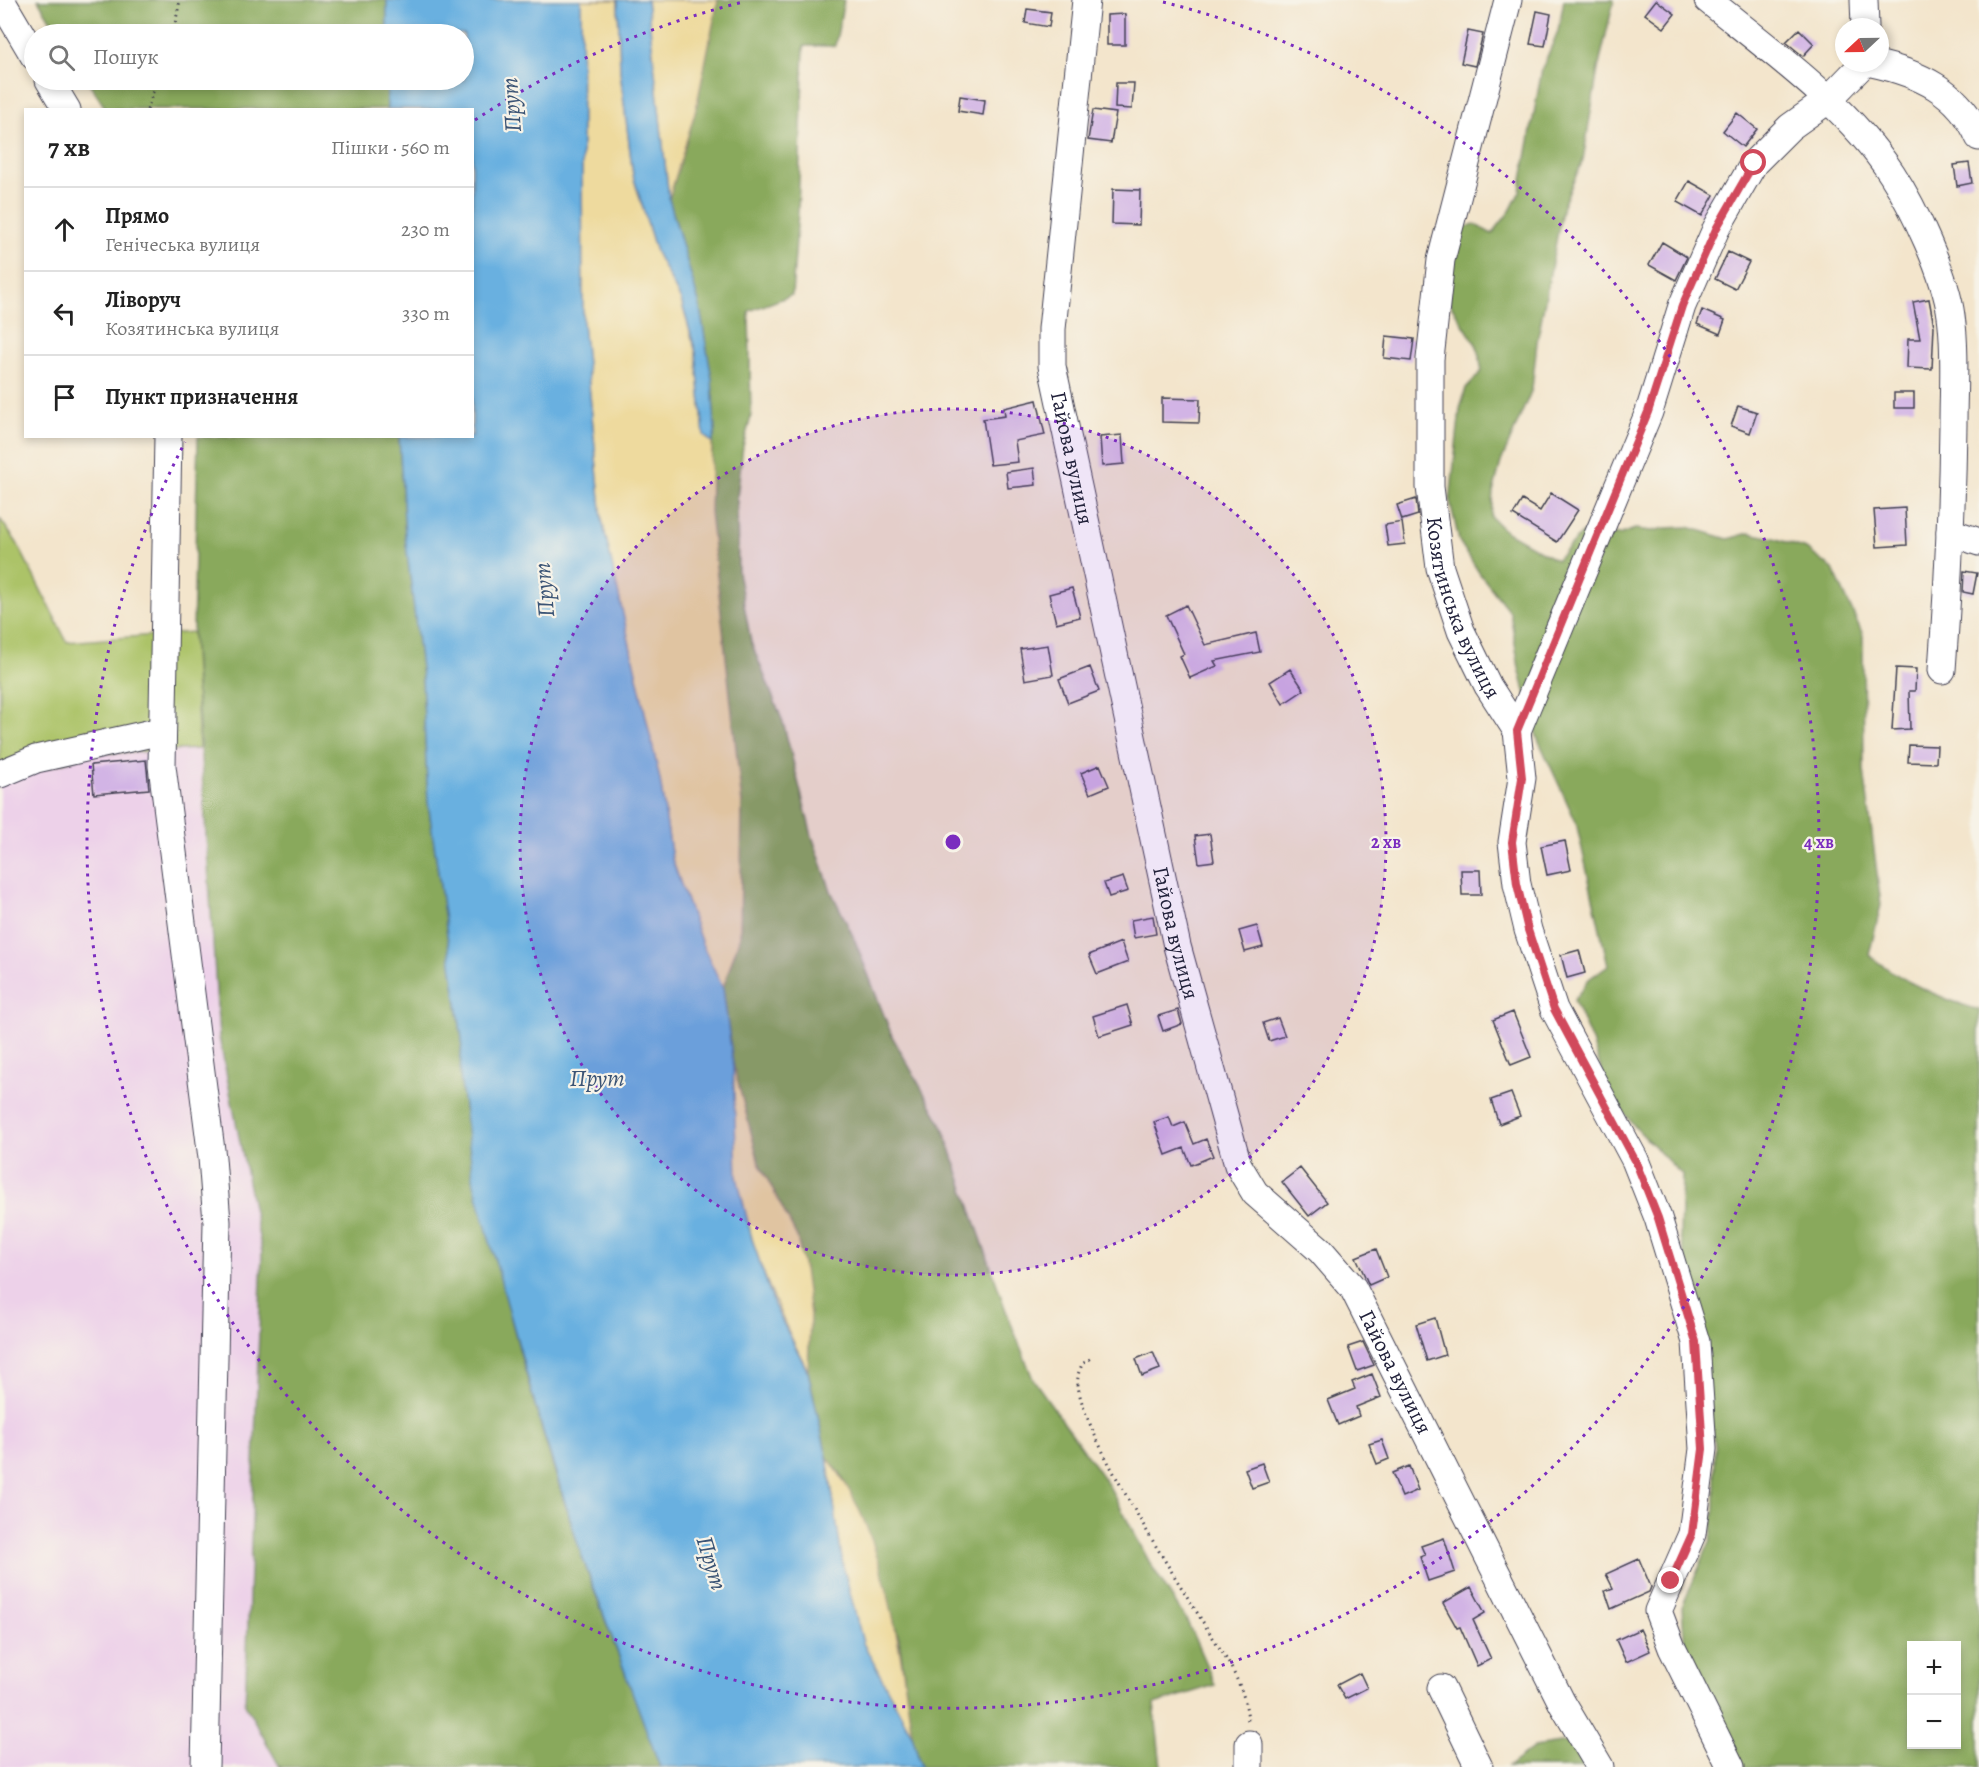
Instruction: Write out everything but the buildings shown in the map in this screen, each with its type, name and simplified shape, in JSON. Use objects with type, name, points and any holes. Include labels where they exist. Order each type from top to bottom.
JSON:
[{"type":"street","points":[[1,0],[24,39]]},
{"type":"street","name":"Гайова вулиця","points":[[1086,0],[1052,329],[1052,366],[1177,946],[1238,1165],[1255,1193],[1320,1250],[1353,1288],[1593,1761]]},
{"type":"street","name":"Козятинська вулиця","points":[[1508,0],[1441,260],[1430,359],[1430,487],[1440,568],[1461,631],[1488,686],[1517,731],[1522,778],[1512,842],[1517,884],[1528,930],[1554,1009],[1635,1160],[1658,1218],[1696,1342],[1703,1449],[1692,1534],[1658,1611],[1672,1648],[1731,1767]]},
{"type":"street","points":[[1708,0],[1828,100],[1892,174],[1917,222],[1940,275],[1951,315],[1954,369],[1950,532],[1942,670]]},
{"type":"street","points":[[1864,0],[1865,18]]},
{"type":"street","points":[[1889,67],[1939,87],[1963,108],[1979,137]]},
{"type":"street","points":[[1517,731],[1648,412],[1682,306],[1716,229],[1754,163],[1790,127],[1828,100],[1855,72]]},
{"type":"street","points":[[55,90],[66,108]]},
{"type":"street","points":[[168,438],[161,731],[165,802],[208,1128],[217,1222],[205,1767]]},
{"type":"street","points":[[1950,532],[1979,542]]},
{"type":"street","points":[[0,774],[36,759],[161,731]]},
{"type":"street","points":[[1441,1688],[1479,1767]]},
{"type":"path","points":[[175,24],[180,0]]},
{"type":"path","points":[[148,108],[154,90]]},
{"type":"path","points":[[1090,1359],[1082,1364],[1077,1378],[1095,1439],[1162,1554],[1226,1657],[1247,1712],[1249,1756]]},
{"type":"shaded area","points":[[199,749],[219,1037],[262,1252],[245,1704],[280,1767],[0,1767],[0,782],[92,754]]},
{"type":"green space","points":[[38,0],[387,0],[387,24],[53,24]]},
{"type":"green space","points":[[718,0],[844,0],[835,46],[804,46],[798,212],[792,295],[749,311],[751,417],[743,446],[737,498],[738,572],[751,642],[783,722],[812,836],[831,891],[854,938],[892,1036],[942,1125],[1005,1308],[1033,1379],[1109,1486],[1150,1563],[1187,1621],[1215,1685],[1154,1704],[1161,1767],[921,1767],[912,1735],[899,1638],[863,1523],[842,1476],[827,1457],[808,1371],[810,1315],[797,1237],[759,1163],[733,1064],[723,988],[740,936],[742,804],[710,512],[712,443],[715,433],[712,379],[699,303],[669,199],[696,109]]},
{"type":"green space","points":[[1564,0],[1614,0],[1598,69],[1583,160],[1563,205],[1537,342],[1532,389],[1501,462],[1493,492],[1491,517],[1505,531],[1556,560],[1584,531],[1619,535],[1635,529],[1652,531],[1688,527],[1728,539],[1749,533],[1774,538],[1806,549],[1833,569],[1863,635],[1864,770],[1881,905],[1869,955],[1894,973],[1921,988],[1979,1010],[1979,1767],[1742,1767],[1685,1651],[1682,1607],[1711,1539],[1715,1507],[1715,1447],[1689,1274],[1680,1237],[1682,1175],[1636,1128],[1608,1092],[1593,1044],[1574,1000],[1589,979],[1608,965],[1576,822],[1537,737],[1519,668],[1510,612],[1480,574],[1459,541],[1450,501],[1460,409],[1466,388],[1482,371],[1477,346],[1449,302],[1454,232],[1474,224],[1492,234],[1510,211],[1520,191],[1542,69],[1558,31]]},
{"type":"green space","points":[[94,90],[387,90],[387,108],[105,108]]},
{"type":"green space","points":[[198,438],[399,438],[405,535],[422,676],[428,802],[462,1039],[462,1088],[468,1136],[509,1311],[542,1431],[589,1577],[660,1767],[280,1767],[245,1704],[262,1252],[219,1037],[193,632]]},
{"type":"green space","points":[[0,519],[17,543],[67,642],[193,632],[199,749],[92,754],[0,782]]},
{"type":"green space","points":[[1573,1741],[1588,1767],[1508,1767],[1534,1747]]},
{"type":"sand","points":[[581,0],[618,0],[620,71],[633,175],[656,252],[681,300],[696,353],[704,434],[712,443],[710,512],[742,804],[740,936],[723,988],[702,944],[672,859],[660,780],[602,520],[583,323]]},
{"type":"sand","points":[[647,0],[718,0],[696,109],[669,199]]},
{"type":"sand","points":[[733,1064],[759,1163],[797,1237],[810,1315],[808,1371],[765,1278],[742,1205],[734,1152]]},
{"type":"sand","points":[[827,1457],[847,1486],[863,1518],[876,1553],[895,1627],[912,1735],[863,1643],[843,1566]]},
{"type":"water","name":"Прут","points":[[387,0],[581,0],[583,323],[602,520],[660,780],[672,859],[702,944],[723,988],[733,1064],[737,1177],[752,1239],[774,1305],[808,1372],[827,1457],[843,1566],[863,1643],[912,1735],[921,1767],[660,1767],[580,1551],[538,1415],[474,1184],[460,1075],[462,1039],[428,802],[422,676],[405,535],[399,438],[474,438],[474,108],[387,108],[387,90],[474,90],[474,24],[387,24]]},
{"type":"water","points":[[618,0],[647,0],[669,199],[699,303],[712,379],[715,433],[712,443],[704,435],[696,352],[681,300],[656,252],[633,175],[620,71]]},
{"type":"route","points":[[1671,1581],[1692,1534],[1703,1449],[1696,1342],[1658,1218],[1635,1160],[1554,1009],[1528,930],[1517,884],[1512,842],[1522,778],[1517,731],[1648,412],[1682,306],[1716,229],[1754,163]]}]
